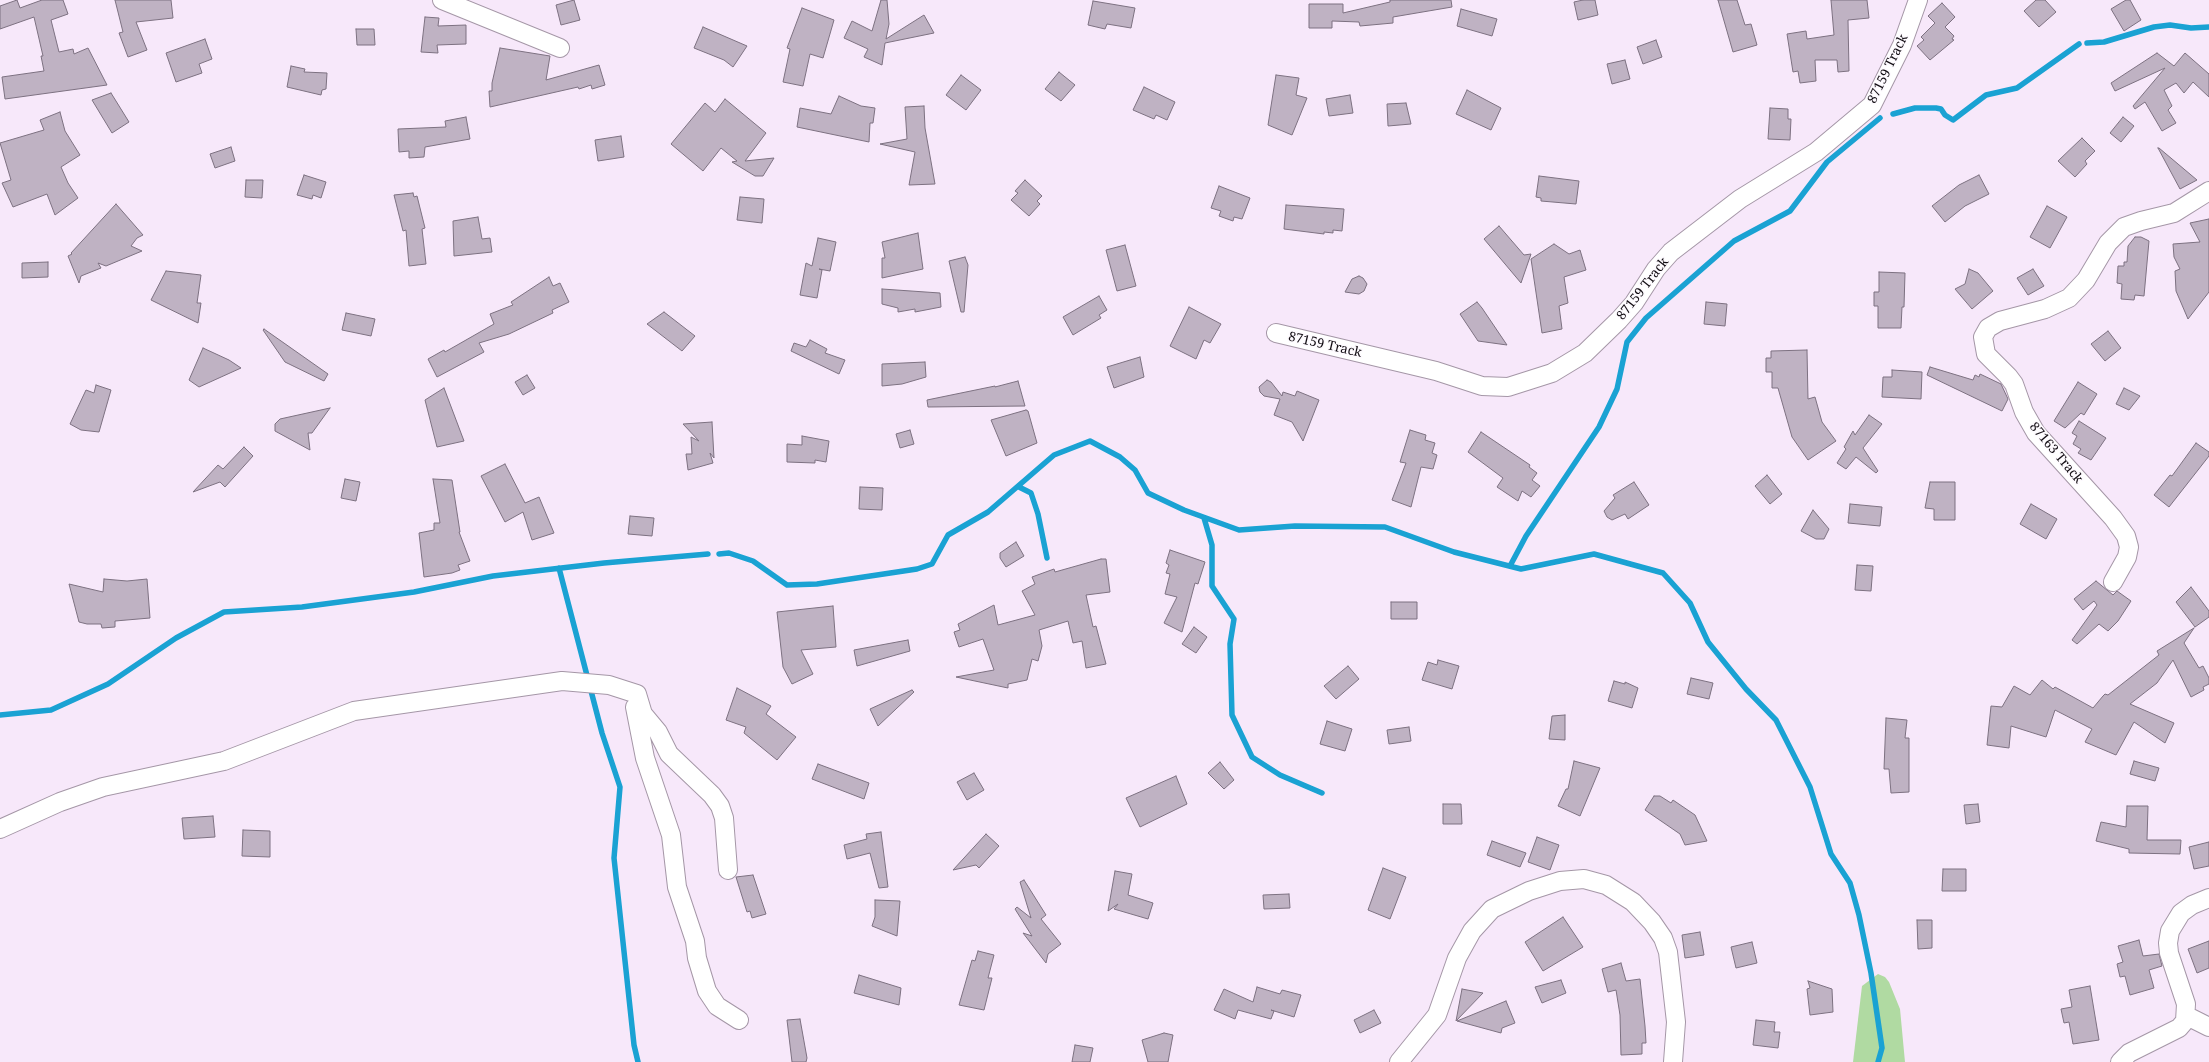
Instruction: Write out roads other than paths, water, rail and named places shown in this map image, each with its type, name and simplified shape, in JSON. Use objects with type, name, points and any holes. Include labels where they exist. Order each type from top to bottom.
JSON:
[{"type":"street","points":[[442,0],[560,48]]},
{"type":"street","name":"87159 Track","points":[[1276,333],[1436,371],[1482,386],[1508,387],[1552,373],[1585,353],[1619,320],[1634,303],[1656,269],[1671,252],[1740,199],[1816,152],[1872,105],[1902,45],[1918,0]]},
{"type":"street","name":"87163 Track","points":[[2113,582],[2127,557],[2129,547],[2126,536],[2113,518],[2036,433],[2024,412],[2014,384],[1986,354],[1983,337],[1988,328],[2000,321],[2045,309],[2069,298],[2086,280],[2108,243],[2124,227],[2174,213],[2209,191]]},
{"type":"street","points":[[0,829],[60,802],[103,787],[224,761],[339,717],[369,708],[424,702],[562,681],[609,684],[638,694],[643,714],[658,732],[669,754],[712,795],[720,806],[724,818],[728,870]]},
{"type":"street","points":[[632,692],[645,758],[671,835],[676,887],[695,941],[697,958],[707,991],[717,1006],[739,1020]]},
{"type":"street","points":[[1399,1062],[1437,1015],[1457,958],[1472,931],[1492,909],[1529,891],[1560,881],[1584,879],[1606,885],[1633,902],[1652,922],[1663,938],[1668,952],[1676,1022],[1674,1062]]},
{"type":"street","points":[[2120,1062],[2139,1047],[2179,1028],[2187,1016],[2186,1004],[2168,943],[2170,931],[2181,913],[2192,905],[2209,898]]},
{"type":"street","points":[[2187,1016],[2209,1027]]},
{"type":"waterway","points":[[2087,43],[2104,42],[2154,27],[2170,25],[2191,28],[2209,27]]},
{"type":"waterway","points":[[1893,114],[1915,108],[1936,108],[1941,109],[1945,115],[1953,120],[1986,95],[2017,88],[2079,44]]},
{"type":"waterway","points":[[1510,566],[1526,536],[1599,427],[1617,389],[1627,342],[1646,318],[1734,241],[1790,211],[1827,162],[1880,118]]},
{"type":"waterway","points":[[719,554],[729,553],[753,561],[787,585],[817,584],[917,569],[932,564],[948,535],[988,512],[1054,455],[1090,441],[1120,457],[1135,470],[1148,493],[1184,510],[1239,530],[1295,526],[1385,527],[1454,552],[1521,569],[1594,554],[1663,573],[1690,603],[1708,642],[1746,689],[1776,720],[1810,787],[1831,854],[1850,883],[1859,915],[1871,973],[1882,1048],[1878,1062]]},
{"type":"waterway","points":[[1019,487],[1031,493],[1038,514],[1047,558]]},
{"type":"waterway","points":[[1204,518],[1212,545],[1212,586],[1234,619],[1230,644],[1232,715],[1252,757],[1280,775],[1322,793]]},
{"type":"waterway","points":[[0,715],[51,710],[108,684],[176,638],[224,612],[302,607],[414,592],[493,576],[604,563],[708,554]]},
{"type":"waterway","points":[[559,568],[602,733],[620,787],[614,858],[634,1045],[638,1062]]}]
